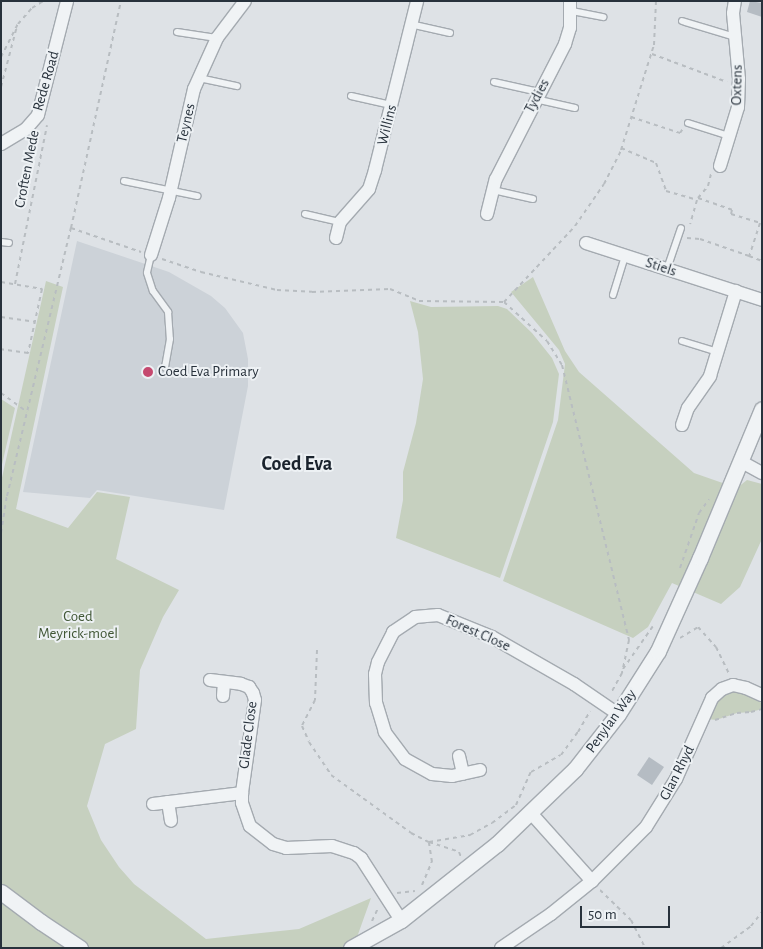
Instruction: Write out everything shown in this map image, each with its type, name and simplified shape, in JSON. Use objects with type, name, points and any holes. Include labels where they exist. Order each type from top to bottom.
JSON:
[{"type":"street","name":"Rede Road","points":[[1,144],[26,129],[38,115],[67,1]]},
{"type":"street","name":"Teynes","points":[[151,255],[170,191],[194,89],[217,38],[245,1]]},
{"type":"street","name":"Willins","points":[[336,238],[340,222],[369,189],[416,1]]},
{"type":"street","name":"Oxtens","points":[[716,169],[738,107],[739,79],[733,13],[735,1]]},
{"type":"street","name":"Tydies","points":[[487,214],[493,190],[504,162],[565,44],[570,28],[571,6]]},
{"type":"street","name":"Stiels","points":[[586,243],[762,300]]},
{"type":"street","points":[[682,426],[688,408],[710,376],[736,291]]},
{"type":"street","name":"Penylan Way","points":[[351,948],[401,920],[497,844],[575,769],[618,714],[658,651],[762,409]]},
{"type":"street","points":[[740,461],[762,473]]},
{"type":"street","name":"Forest Close","points":[[480,770],[444,776],[432,774],[405,759],[385,732],[376,703],[375,674],[385,646],[393,632],[404,623],[420,616],[438,615],[464,624],[529,657],[618,714]]},
{"type":"street","name":"Glade Close","points":[[210,680],[248,687],[253,693],[255,700],[242,793],[242,803],[250,826],[260,836],[286,848],[332,846],[354,853],[360,858],[401,920]]},
{"type":"street","points":[[223,696],[224,682]]},
{"type":"street","points":[[733,685],[762,695]]},
{"type":"street","name":"Glan Rhyd","points":[[502,948],[551,914],[592,881],[646,827],[676,779],[712,698],[722,689],[733,685]]},
{"type":"street","points":[[459,756],[463,774]]},
{"type":"street","points":[[153,804],[242,793]]},
{"type":"street","points":[[168,802],[171,821]]},
{"type":"street","points":[[530,812],[592,881]]},
{"type":"street","points":[[1,892],[40,922],[80,948]]},
{"type":"lane","points":[[571,6],[603,18]]},
{"type":"lane","points":[[682,20],[735,37]]},
{"type":"lane","points":[[410,24],[450,33]]},
{"type":"lane","points":[[178,32],[217,38]]},
{"type":"lane","points":[[199,78],[237,86]]},
{"type":"lane","points":[[494,82],[575,108]]},
{"type":"lane","points":[[351,96],[391,105]]},
{"type":"lane","points":[[688,123],[729,136]]},
{"type":"lane","points":[[124,181],[197,196]]},
{"type":"lane","points":[[493,190],[533,199]]},
{"type":"lane","points":[[305,214],[340,222]]},
{"type":"lane","points":[[667,269],[679,234]]},
{"type":"lane","points":[[151,255],[147,273],[154,292],[168,312],[170,339],[165,368]]},
{"type":"lane","points":[[613,295],[625,256]]},
{"type":"lane","points":[[682,341],[717,352]]},
{"type":"path","points":[[1,57],[18,24],[32,8],[43,1]]},
{"type":"path","points":[[1,533],[26,412],[71,228],[121,1]]},
{"type":"path","points":[[504,302],[574,226],[604,184],[621,148],[652,54],[656,1]]},
{"type":"path","points":[[1,87],[18,24]]},
{"type":"path","points":[[652,54],[728,82],[739,79]]},
{"type":"path","points":[[631,118],[680,133],[688,123]]},
{"type":"path","name":"Croften Mede","points":[[15,284],[47,121]]},
{"type":"path","points":[[621,148],[656,162],[666,191],[732,210],[731,214],[760,223],[749,256]]},
{"type":"path","points":[[679,234],[688,229],[698,199],[708,186],[716,169]]},
{"type":"path","points":[[71,228],[201,272],[277,290],[312,292],[390,289],[419,301],[504,302],[547,341],[562,365],[628,640],[623,670]]},
{"type":"path","points":[[679,234],[700,239],[762,261]]},
{"type":"path","points":[[1,282],[42,289],[28,353],[1,349]]},
{"type":"path","points":[[1,317],[35,322]]},
{"type":"path","points":[[1,393],[26,412]]},
{"type":"path","points":[[677,574],[699,513],[713,492]]},
{"type":"path","points":[[430,842],[470,835],[492,823],[516,805],[531,772],[561,754],[578,732],[597,700],[608,698],[623,670],[658,620]]},
{"type":"path","points":[[658,651],[698,627],[716,647],[733,685]]},
{"type":"path","points":[[317,650],[315,700],[302,726],[309,742],[332,775],[412,833],[430,842],[459,852],[462,859]]},
{"type":"path","points":[[703,717],[716,720],[737,713],[762,709]]},
{"type":"path","points":[[368,940],[367,931],[384,894],[417,890],[426,881],[432,862],[430,842]]},
{"type":"path","points":[[592,881],[631,920],[645,948]]},
{"type":"path","points":[[721,948],[751,926],[762,912]]},
{"type":"shaded area","name":"Coed Eva Primary","points":[[77,241],[169,272],[211,296],[225,308],[243,333],[248,359],[248,386],[224,510],[97,490],[90,498],[23,492]]},
{"type":"green space","points":[[533,277],[565,351],[579,372],[694,473],[737,488],[747,480],[762,484],[762,539],[740,587],[721,604],[672,583],[648,627],[633,638],[503,581],[558,420],[565,364],[559,350],[511,292]]},
{"type":"green space","name":"Coed Meyrick-moel","points":[[46,281],[63,287],[16,509],[68,528],[97,492],[130,497],[116,559],[179,590],[163,617],[140,670],[136,729],[105,744],[87,806],[101,840],[119,867],[134,884],[206,939],[299,929],[371,898],[356,940],[356,948],[1,948],[1,482]]},
{"type":"green space","points":[[410,301],[431,307],[498,306],[507,309],[532,333],[552,358],[559,374],[553,422],[500,578],[396,538],[403,500],[403,472],[416,423],[423,379],[418,332]]},
{"type":"green space","points":[[1,399],[15,408],[1,469]]},
{"type":"green space","points":[[738,690],[762,703],[762,709],[737,713],[716,720],[708,719],[713,703],[723,694]]},
{"type":"building","points":[[750,1],[762,3],[762,17],[747,12]]},
{"type":"building","points":[[649,757],[664,767],[652,785],[637,775]]},
{"type":"place","name":"Coed Eva Primary","points":[[148,372]]},
{"type":"district","name":"Coed Eva","points":[[297,464]]}]
